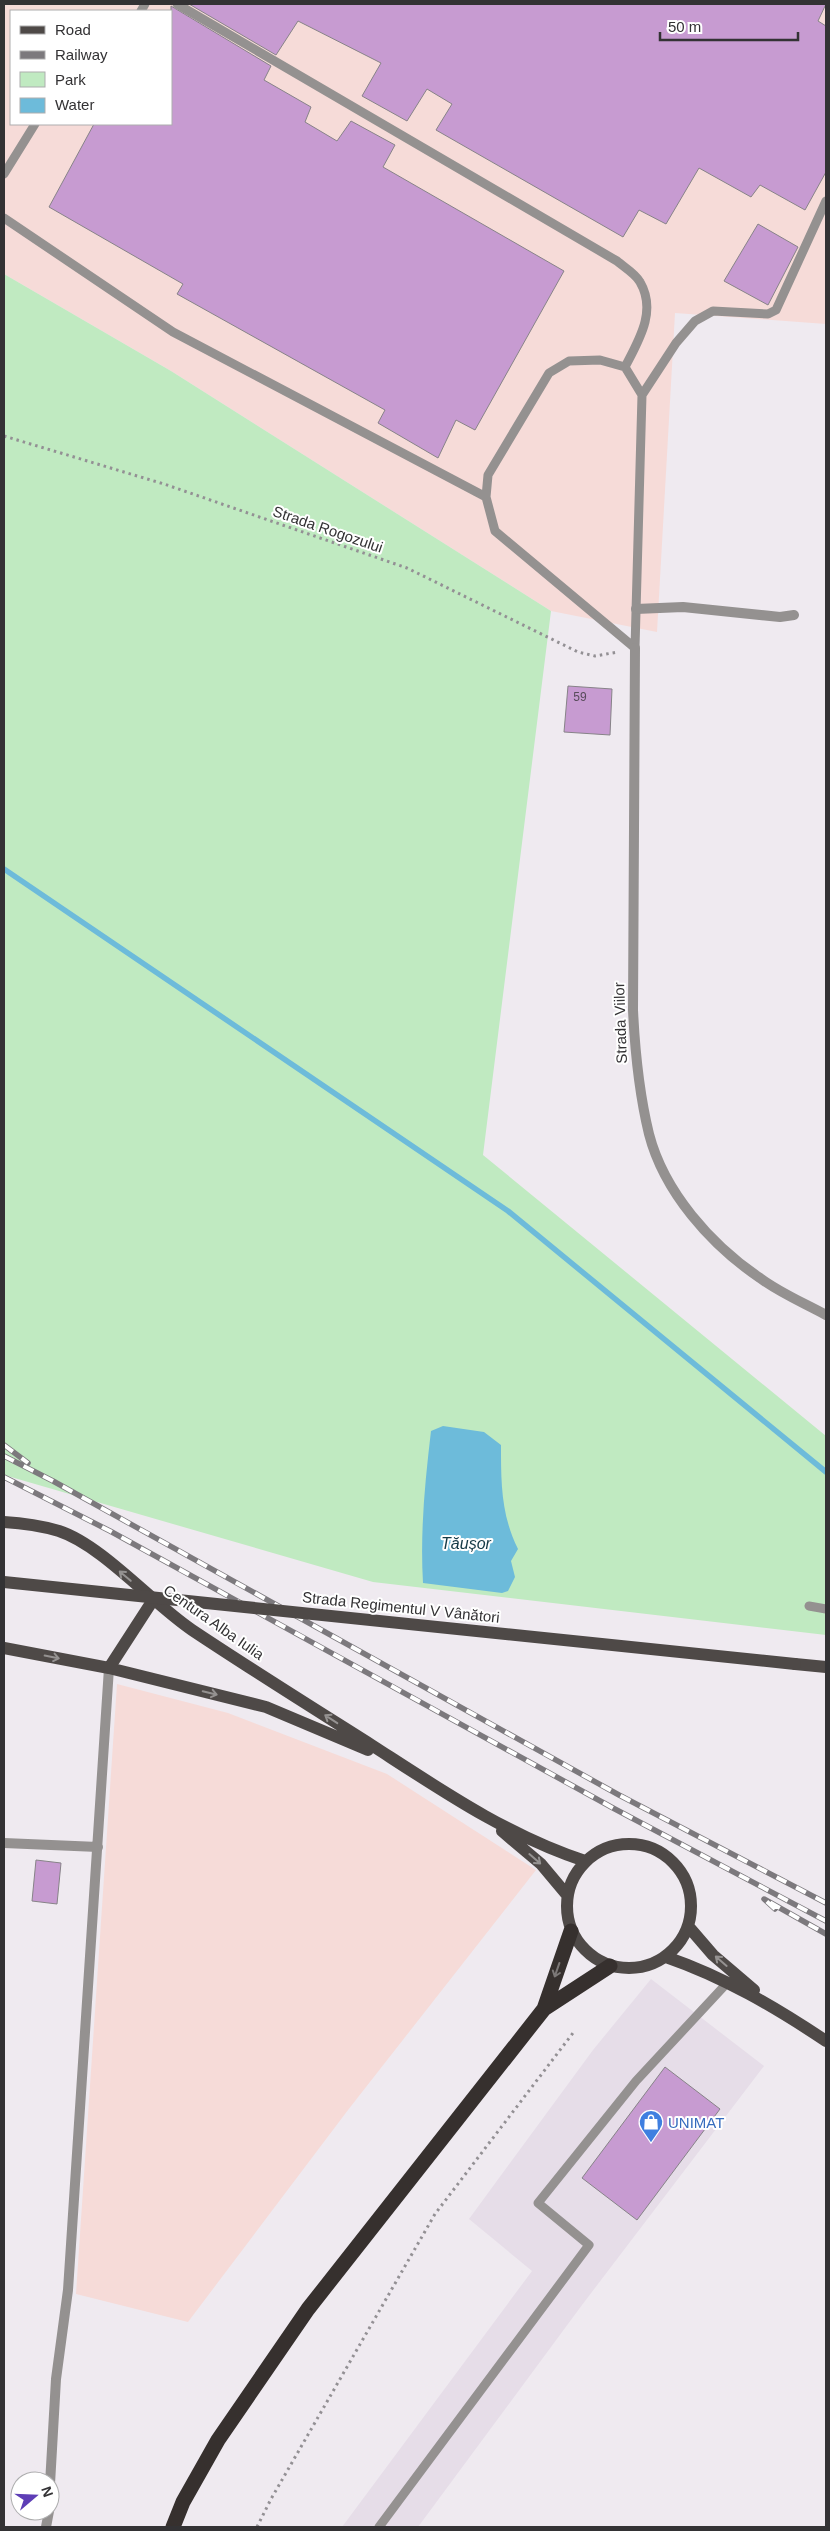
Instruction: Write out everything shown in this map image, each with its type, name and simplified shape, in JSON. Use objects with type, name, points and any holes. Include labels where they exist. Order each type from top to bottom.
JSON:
[{"type":"highway","points":[[544,2009],[571,1930]]},
{"type":"highway","points":[[173,2527],[184,2502],[218,2440],[308,2309],[544,2009],[610,1966]]},
{"type":"main road","name":"Centura Alba Iulia","points":[[4,1522],[21,1523],[61,1532],[94,1550],[190,1629],[401,1764],[485,1816],[552,1850],[585,1861]]},
{"type":"main road","name":"Strada Regimentul V Vânători","points":[[4,1582],[826,1667]]},
{"type":"main road","points":[[109,1668],[153,1600]]},
{"type":"main road","name":"Centura Alba Iulia","points":[[4,1648],[109,1668],[266,1707],[401,1764]]},
{"type":"main road","name":"Centura Alba Iulia","points":[[485,1816],[541,1864],[567,1895]]},
{"type":"main road","points":[[622,1843],[643,1845],[662,1853],[678,1867],[688,1885],[691,1906],[688,1926],[679,1944],[666,1957],[648,1966],[630,1969],[610,1966],[594,1958],[580,1946],[571,1930],[566,1913],[567,1895],[573,1876],[585,1861],[602,1849],[622,1843]]},
{"type":"main road","points":[[688,1926],[713,1955],[771,2005]]},
{"type":"main road","points":[[666,1957],[702,1969],[728,1982],[771,2005],[826,2040]]},
{"type":"street","points":[[636,609],[684,608],[780,617],[794,615]]},
{"type":"street","name":"Strada Viilor","points":[[635,648],[633,1010],[637,1069],[649,1135],[669,1182],[693,1217],[725,1250],[760,1279],[826,1315]]},
{"type":"street","points":[[51,2471],[56,2379],[68,2290],[109,1668]]},
{"type":"street","points":[[4,1843],[98,1847]]},
{"type":"lane","points":[[177,4],[617,261],[640,280],[648,301],[642,333],[625,367]]},
{"type":"lane","points":[[4,174],[34,125]]},
{"type":"lane","points":[[635,648],[642,395],[676,343],[695,321],[713,311],[768,314],[776,310],[826,201]]},
{"type":"lane","points":[[4,218],[173,332],[486,497]]},
{"type":"lane","points":[[635,648],[495,531],[486,497],[488,475],[549,373],[569,361],[600,360],[625,367],[642,395]]},
{"type":"lane","points":[[809,1606],[826,1609]]},
{"type":"lane","points":[[379,2527],[588,2245],[538,2202],[636,2081],[728,1982]]},
{"type":"path","name":"Strada Rogozului","points":[[4,436],[164,484],[407,568],[578,652],[595,656],[635,648]]},
{"type":"path","points":[[257,2527],[271,2498],[435,2214],[573,2033]]},
{"type":"shaded area","points":[[4,4],[826,4],[826,324],[675,313],[657,632],[551,611],[171,371],[4,274]]},
{"type":"shaded area","points":[[117,1684],[228,1713],[387,1774],[536,1870],[348,2110],[188,2322],[76,2294]]},
{"type":"shaded area","name":"UNIMAT","points":[[651,1979],[764,2066],[582,2305],[418,2527],[342,2527],[532,2271],[469,2219],[593,2050]]},
{"type":"green space","points":[[4,274],[171,371],[551,611],[483,1155],[826,1436],[826,1635],[373,1582],[4,1475]]},
{"type":"water","name":"Tăușor","points":[[443,1426],[484,1432],[501,1445],[505,1511],[518,1549],[511,1561],[515,1577],[508,1591],[502,1593],[423,1583],[424,1507],[431,1431]]},
{"type":"building","points":[[189,4],[826,4],[818,21],[826,26],[826,172],[805,210],[760,185],[751,197],[699,168],[666,224],[639,210],[623,237],[436,130],[452,104],[427,89],[407,121],[362,96],[381,63],[298,21],[276,55]]},
{"type":"building","points":[[171,6],[271,66],[264,80],[311,107],[305,122],[337,141],[351,121],[395,145],[383,167],[564,271],[475,430],[456,420],[438,458],[378,423],[385,410],[177,294],[183,284],[49,207],[93,125],[172,125]]},
{"type":"building","points":[[758,224],[798,247],[768,305],[724,281]]},
{"type":"building","points":[[568,686],[612,689],[610,735],[564,732]]},
{"type":"building","points":[[36,1860],[61,1863],[57,1904],[32,1901]]},
{"type":"building","name":"UNIMAT","points":[[665,2067],[720,2109],[637,2220],[582,2178]]},
{"type":"waterway","points":[[4,869],[508,1211],[826,1472]]},
{"type":"railway","points":[[4,1445],[28,1463]]},
{"type":"railway","points":[[4,1456],[53,1481],[619,1795],[826,1903]]},
{"type":"railway","points":[[4,1477],[110,1531],[613,1808],[826,1921]]},
{"type":"railway","points":[[775,1909],[764,1899],[826,1934]]},
{"type":"place","name":"UNIMAT","points":[[651,2143]]}]
